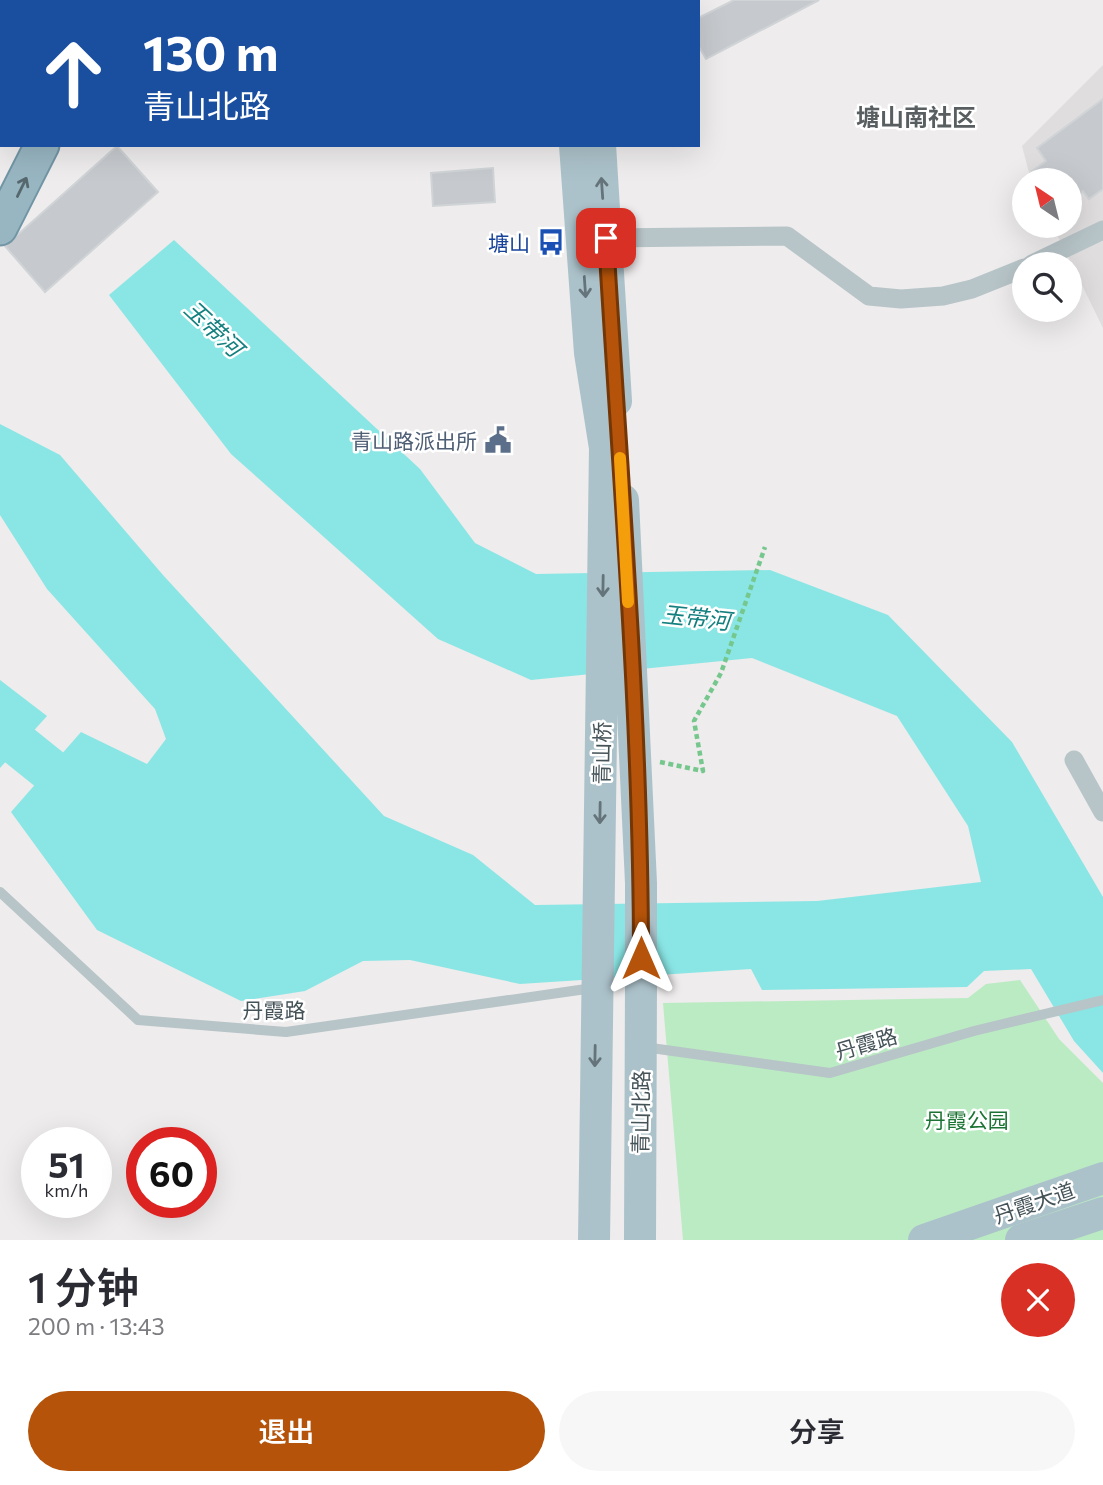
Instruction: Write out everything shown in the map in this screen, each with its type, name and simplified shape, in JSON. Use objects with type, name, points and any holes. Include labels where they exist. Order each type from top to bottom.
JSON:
[{"type":"highway","points":[[0,228],[41,147]]},
{"type":"main road","points":[[575,147],[590,353],[614,509]]},
{"type":"main road","points":[[600,147],[606,238],[614,509]]},
{"type":"main road","name":"青山桥","points":[[614,509],[635,757],[641,883],[641,983]]},
{"type":"main road","name":"青山桥","points":[[596,988],[614,509]]},
{"type":"main road","name":"青山北路","points":[[640,1240],[638,1195],[641,983]]},
{"type":"main road","points":[[594,1240],[596,988]]},
{"type":"main road","name":"丹霞大道","points":[[925,1240],[1103,1178]]},
{"type":"main road","points":[[638,1195],[652,1233],[660,1240]]},
{"type":"main road","points":[[582,1240],[594,1198]]},
{"type":"main road","name":"丹霞大道","points":[[1021,1240],[1103,1213]]},
{"type":"street","points":[[1057,252],[1103,230]]},
{"type":"street","points":[[606,238],[787,236],[869,296],[901,299],[953,293],[1012,272]]},
{"type":"street","points":[[1074,760],[1103,812]]},
{"type":"lane","name":"丹霞路","points":[[0,892],[138,1020],[286,1032],[596,988]]},
{"type":"lane","name":"丹霞路","points":[[639,1047],[830,1073],[1103,1000]]},
{"type":"path","points":[[635,757],[702,771],[694,721],[721,673],[765,547]]},
{"type":"shaded area","points":[[1103,65],[1103,328],[1082,285],[1082,252],[1066,252],[1059,238],[1082,238],[1082,168],[1028,168],[1022,146]]},
{"type":"green space","name":"丹霞公园","points":[[1020,980],[1059,1039],[1103,1083],[1103,1240],[683,1240],[663,1003],[968,998],[986,984]]},
{"type":"water","name":"玉带河","points":[[174,240],[420,469],[475,543],[536,574],[770,570],[888,615],[1012,742],[1103,897],[1103,1073],[1074,1041],[1031,969],[984,971],[967,987],[762,990],[751,969],[520,984],[410,960],[363,961],[305,991],[241,1001],[97,930],[11,812],[81,732],[147,764],[166,739],[155,709],[47,589],[0,515],[0,424],[60,455],[163,575],[384,816],[473,855],[535,905],[817,901],[981,882],[968,826],[897,716],[752,658],[531,680],[438,639],[231,454],[109,295]]},
{"type":"water","points":[[0,680],[47,716],[0,768]]},
{"type":"building","points":[[734,0],[819,0],[706,59],[700,48],[700,17]]},
{"type":"building","points":[[1103,99],[1103,189],[1089,199],[1082,192],[1082,168],[1036,168],[1046,161],[1037,148]]},
{"type":"building","points":[[116,147],[158,192],[45,292],[5,246]]},
{"type":"building","points":[[493,168],[495,202],[433,206],[431,173]]},
{"type":"waterway","points":[[0,730],[96,807]]},
{"type":"slow traffic","points":[[620,458],[628,602]]},
{"type":"place","name":"塘山","points":[[551,242]]},
{"type":"place","name":"青山路派出所","points":[[498,440]]},
{"type":"district","name":"塘山南社区","points":[[916,116]]},
{"type":"route","points":[[606,238],[623,500],[641,883],[641,958]]}]
